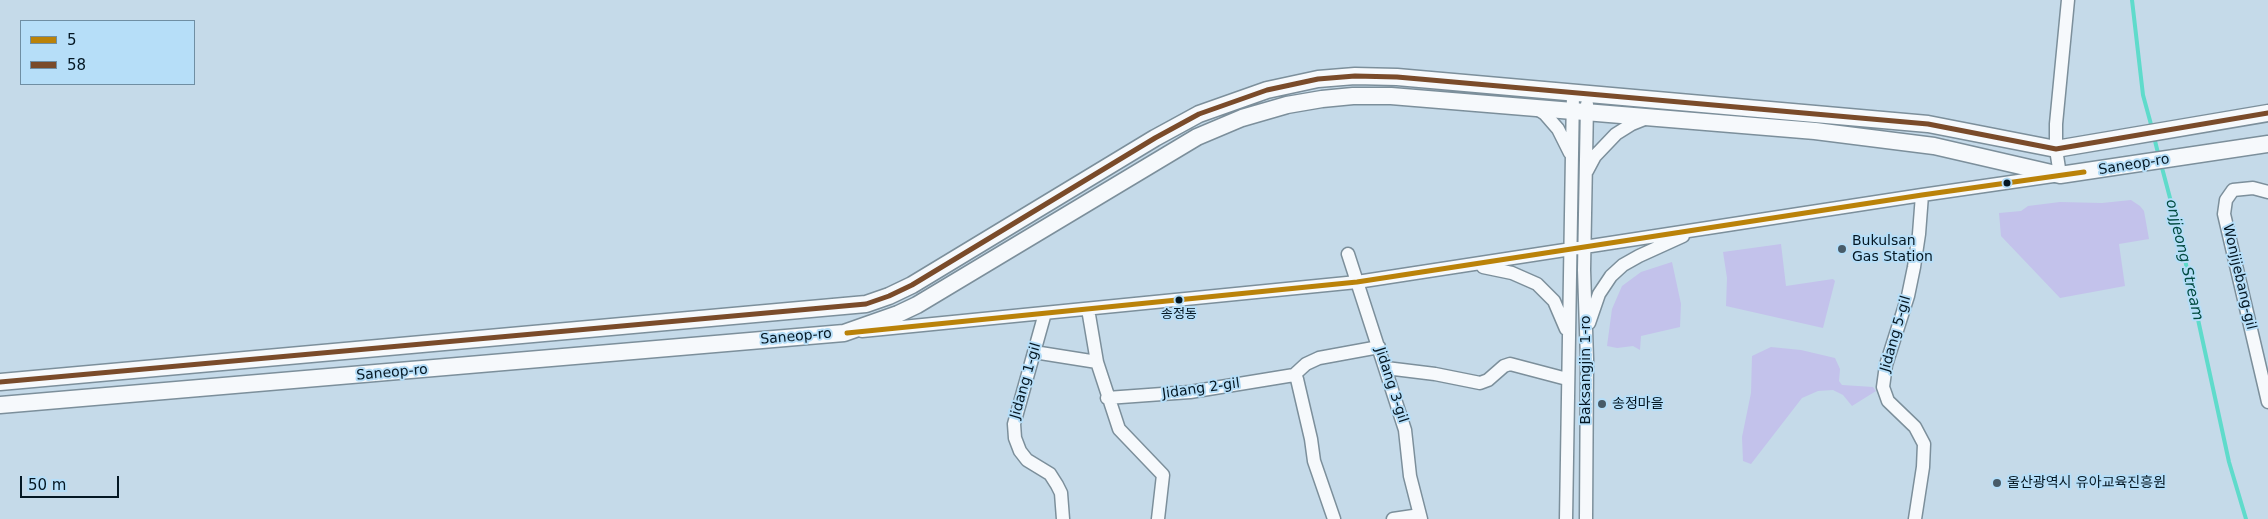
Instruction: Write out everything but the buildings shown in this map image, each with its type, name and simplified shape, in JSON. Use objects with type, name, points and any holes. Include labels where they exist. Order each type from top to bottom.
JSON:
[{"type":"main road","name":"Saneop-ro","points":[[0,382],[866,304],[912,285],[1155,138],[1199,114],[1267,90],[1318,79],[1355,76],[1397,77],[1928,124],[2056,148],[2268,113]]},
{"type":"main road","points":[[844,333],[898,314],[917,305],[1188,142],[1242,118],[1287,105],[1353,96],[1391,96],[1815,131],[1903,141],[1968,153],[2060,176]]},
{"type":"main road","name":"Saneop-ro","points":[[2060,176],[2268,144]]},
{"type":"main road","name":"Saneop-ro","points":[[0,405],[844,333]]},
{"type":"main road","name":"Saneop-ro","points":[[0,376],[120,372]]},
{"type":"main road","name":"Saneop-ro","points":[[0,412],[122,395]]},
{"type":"street","points":[[2060,176],[2056,148],[2056,124],[2068,0]]},
{"type":"street","points":[[1580,94],[1580,112]]},
{"type":"street","points":[[1536,108],[1545,114],[1558,129],[1566,144],[1572,164]]},
{"type":"street","name":"Baksangjin 1-ro","points":[[1566,519],[1572,164],[1580,112]]},
{"type":"street","name":"Baksangjin 1-ro","points":[[1580,112],[1586,175],[1584,247],[1586,519]]},
{"type":"street","points":[[1586,175],[1595,156],[1605,144],[1632,124],[1648,118]]},
{"type":"street","points":[[2236,149],[2268,152]]},
{"type":"street","name":"Saneop-ro","points":[[844,333],[1357,282],[1922,194],[2060,176]]},
{"type":"street","name":"Wonjijebang-gil","points":[[2268,192],[2253,188],[2233,190],[2226,200],[2224,221],[2240,276],[2268,402]]},
{"type":"street","name":"Jidang 5-gil","points":[[1915,519],[1923,467],[1924,444],[1915,427],[1888,401],[1883,387],[1886,365],[1908,296],[1914,267],[1922,194]]},
{"type":"street","points":[[1586,335],[1598,294],[1611,276],[1639,256],[1696,230]]},
{"type":"street","name":"Jidang 3-gil","points":[[1348,254],[1405,430],[1410,476],[1420,517]]},
{"type":"street","points":[[1470,265],[1512,273],[1537,284],[1554,301],[1563,318],[1568,338]]},
{"type":"street","points":[[1088,310],[1097,362],[1118,429],[1163,475],[1158,519]]},
{"type":"street","name":"Jidang 1-gil","points":[[1045,314],[1014,424],[1015,438],[1020,451],[1027,460],[1050,474],[1057,485],[1061,493],[1063,519]]},
{"type":"street","name":"Jidang 2-gil","points":[[1107,398],[1190,392],[1294,375],[1306,364],[1319,358],[1379,347]]},
{"type":"street","points":[[1034,352],[1097,362]]},
{"type":"street","points":[[1386,368],[1435,374],[1480,383],[1488,380],[1504,366],[1510,364],[1567,379]]},
{"type":"street","points":[[1294,375],[1297,379],[1314,461],[1334,519]]},
{"type":"street","points":[[1393,519],[1420,517]]},
{"type":"shaded area","points":[[2131,200],[2144,211],[2149,239],[2119,244],[2125,286],[2060,298],[2001,236],[1999,213],[2021,211],[2028,206],[2060,202],[2102,203]]},
{"type":"shaded area","points":[[1781,244],[1786,286],[1833,279],[1835,281],[1823,328],[1726,306],[1727,278],[1723,252]]},
{"type":"shaded area","points":[[1672,262],[1681,304],[1680,327],[1641,336],[1640,350],[1633,346],[1617,348],[1607,346],[1612,309],[1622,286],[1641,272]]},
{"type":"shaded area","points":[[1771,347],[1801,350],[1835,358],[1840,369],[1839,381],[1842,385],[1873,387],[1876,391],[1852,406],[1843,395],[1833,390],[1818,391],[1802,398],[1751,464],[1743,461],[1742,437],[1751,393],[1752,356]]},
{"type":"waterway","name":"onjjeong Stream","points":[[2132,0],[2143,95],[2152,128]]},
{"type":"waterway","name":"onjjeong Stream","points":[[2154,137],[2159,157]]},
{"type":"waterway","name":"onjjeong Stream","points":[[2161,164],[2179,232],[2229,462],[2246,519]]},
{"type":"transit line","name":"58","points":[[0,382],[866,304],[912,285],[1155,138],[1199,114],[1267,90],[1318,79],[1355,76],[1397,77],[1928,124],[2056,149],[2268,113]]},
{"type":"transit line","name":"5","points":[[847,333],[1357,282],[2084,172]]},
{"type":"place","name":"Bukulsan Gas Station","points":[[1842,249]]},
{"type":"place","name":"송정동","points":[[1179,300]]},
{"type":"place","name":"송정마을","points":[[1602,404]]},
{"type":"place","name":"울산광역시 유아교육진흥원","points":[[1997,483]]}]
